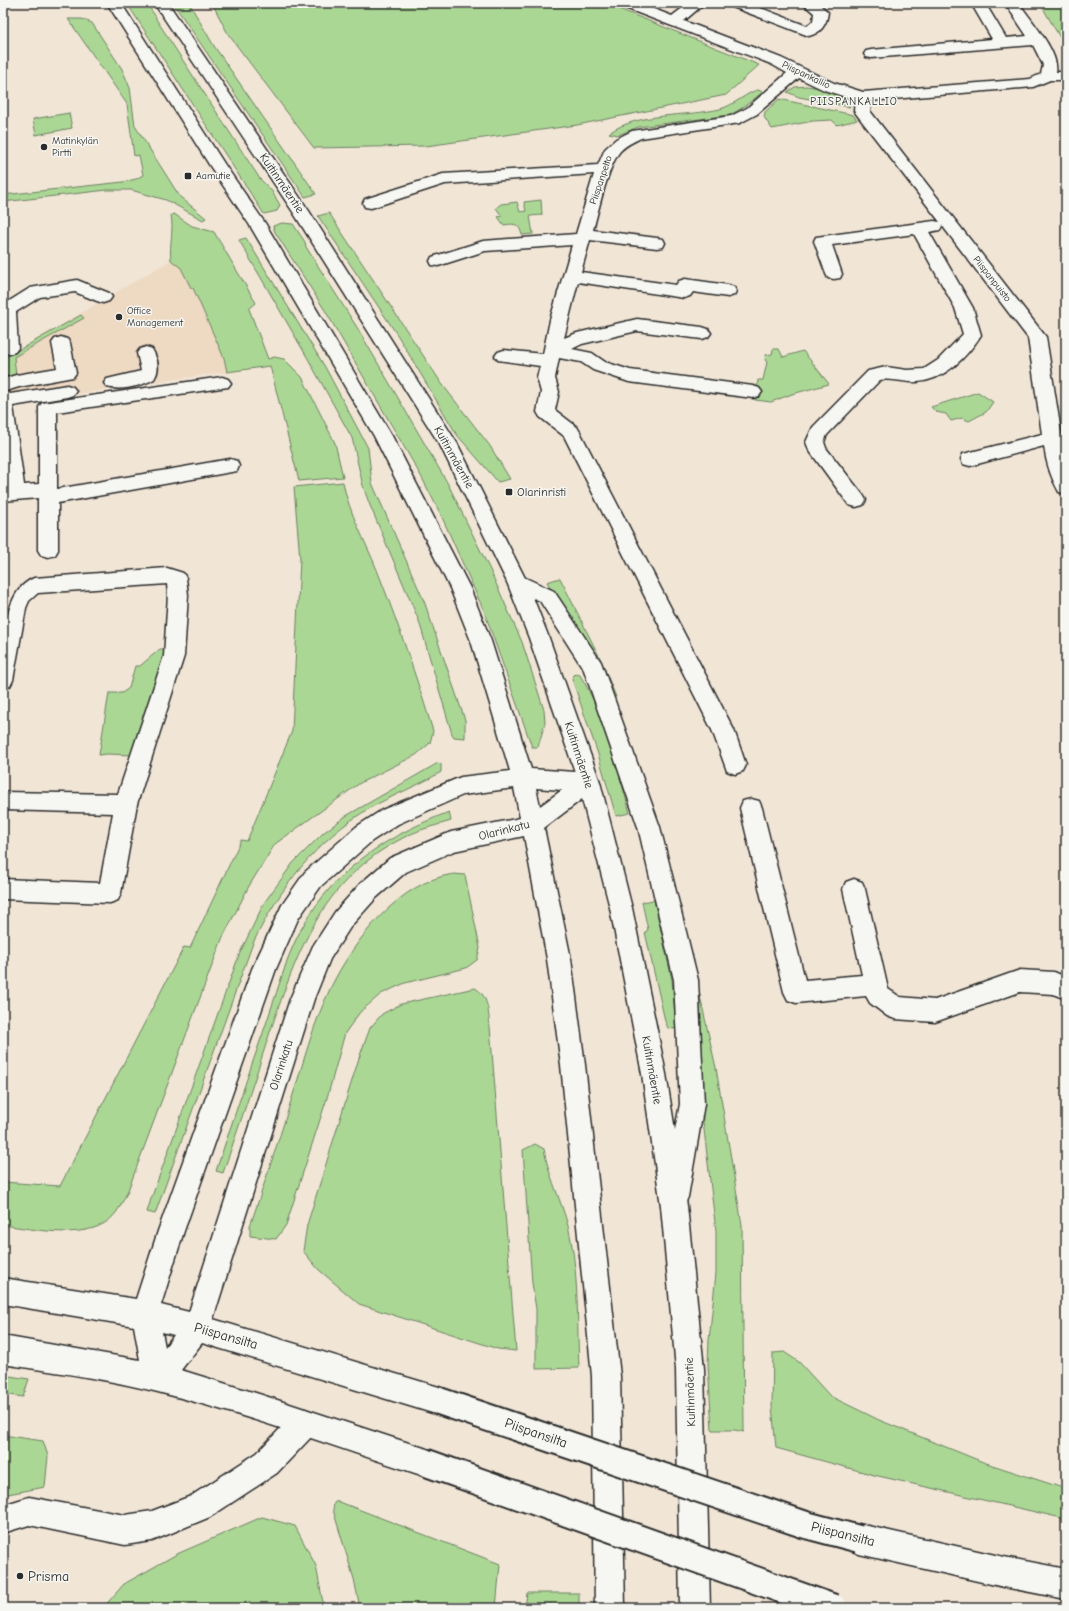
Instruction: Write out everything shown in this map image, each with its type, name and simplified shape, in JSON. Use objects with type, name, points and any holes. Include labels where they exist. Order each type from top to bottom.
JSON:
[{"type":"main road","points":[[114,3],[218,166],[257,223],[383,436],[413,492],[460,588],[481,641],[523,778],[531,825],[559,958],[574,1065],[606,1376],[610,1608]]},
{"type":"main road","name":"Kuitinmäentie","points":[[161,3],[301,211],[448,443],[517,582],[539,638],[589,782],[622,916],[654,1074],[674,1206],[690,1369],[694,1608]]},
{"type":"main road","name":"Piispankallio","points":[[625,3],[776,61],[797,72],[848,94],[863,97],[1033,83],[1048,76],[1066,76]]},
{"type":"main road","points":[[674,22],[698,3]]},
{"type":"main road","points":[[735,3],[809,32],[820,22],[821,12],[810,3]]},
{"type":"main road","points":[[978,3],[1001,42]]},
{"type":"main road","points":[[1012,3],[1045,52],[1050,65],[1048,76]]},
{"type":"main road","points":[[871,54],[1037,40]]},
{"type":"main road","name":"Piispanpelto","points":[[735,765],[723,730],[597,486],[571,432],[546,412],[550,392],[546,378],[583,237],[604,169],[611,152],[621,142],[638,134],[735,120],[752,111],[797,72]]},
{"type":"main road","name":"Piispanpuisto","points":[[863,97],[862,111],[1037,337],[1055,460],[1066,487]]},
{"type":"main road","points":[[371,203],[443,179],[604,169]]},
{"type":"main road","points":[[834,274],[822,241],[949,224]]},
{"type":"main road","points":[[856,500],[818,450],[815,442],[819,432],[874,375],[880,372],[910,376],[933,374],[948,361],[972,335],[964,308],[919,229]]},
{"type":"main road","points":[[438,261],[483,246],[583,237],[657,243]]},
{"type":"main road","points":[[572,276],[684,292],[686,285],[728,291]]},
{"type":"main road","points":[[11,347],[7,310],[36,292],[77,286],[103,297]]},
{"type":"main road","points":[[551,356],[577,339],[638,325],[702,333]]},
{"type":"main road","points":[[61,342],[67,373],[16,382],[4,395],[9,493],[48,494],[230,466]]},
{"type":"main road","points":[[4,395],[141,379],[148,375],[150,370],[146,353]]},
{"type":"main road","points":[[504,356],[586,357],[599,366],[629,376],[753,392]]},
{"type":"main road","points":[[48,550],[48,407],[222,383]]},
{"type":"main road","points":[[970,459],[1051,438]]},
{"type":"main road","points":[[3,680],[15,614],[19,600],[25,591],[34,586],[167,576],[176,578],[178,595],[174,656],[126,804],[110,893],[3,889]]},
{"type":"main road","points":[[517,582],[547,596],[594,668],[649,828],[686,980],[692,1104],[674,1206]]},
{"type":"main road","points":[[157,1378],[145,1315],[171,1231],[264,970],[290,912],[312,879],[364,834],[390,817],[461,786],[523,778],[589,782]]},
{"type":"main road","name":"Olarinkatu","points":[[157,1378],[197,1328],[302,999],[321,953],[343,919],[368,891],[398,865],[451,842],[531,825],[589,782]]},
{"type":"main road","points":[[3,801],[126,804]]},
{"type":"main road","points":[[751,808],[796,992],[876,984]]},
{"type":"main road","points":[[854,890],[878,995],[895,1008],[936,1011],[1020,981],[1054,983],[1066,988]]},
{"type":"main road","name":"Piispansilta","points":[[3,1291],[89,1304],[145,1315],[197,1328],[439,1400],[806,1525],[859,1539],[1004,1572],[1066,1584]]},
{"type":"main road","points":[[3,1350],[68,1360],[157,1378],[230,1398],[424,1462],[834,1608]]},
{"type":"main road","points":[[3,1519],[29,1511],[125,1530],[152,1526],[200,1507],[267,1463],[305,1423]]},
{"type":"shaded area","points":[[213,249],[248,307],[270,366],[118,387],[11,406],[3,388],[3,359],[171,260]]},
{"type":"green space","points":[[173,3],[189,3],[214,46],[316,194],[305,197]]},
{"type":"green space","points":[[212,3],[604,3],[759,65],[726,95],[577,125],[426,146],[314,148],[228,34]]},
{"type":"green space","points":[[1040,3],[1066,3],[1066,48]]},
{"type":"green space","points":[[134,4],[147,4],[260,179],[271,190],[280,205],[277,211],[264,214],[130,8]]},
{"type":"green space","points":[[68,19],[82,19],[92,23],[122,69],[130,88],[135,126],[180,197],[206,218],[203,220],[166,200],[131,190],[107,190],[3,202],[3,195],[123,182],[136,179],[143,175],[139,155],[134,156],[127,104]]},
{"type":"green space","points":[[806,86],[831,91],[842,97],[850,107],[799,97],[787,92],[795,87]]},
{"type":"green space","points":[[758,90],[763,92],[730,115],[638,127],[618,135],[609,133],[621,126],[648,118],[720,109]]},
{"type":"green space","points":[[779,99],[853,115],[857,120],[837,125],[832,120],[813,121],[772,129],[764,117],[765,112]]},
{"type":"green space","points":[[69,113],[72,128],[36,135],[33,119]]},
{"type":"green space","points":[[541,200],[542,215],[530,216],[533,234],[522,235],[518,226],[514,224],[504,225],[498,217],[502,216],[496,208],[501,204],[517,202],[520,212],[526,211],[524,202]]},
{"type":"green space","points":[[329,213],[442,384],[490,446],[510,479],[498,482],[457,435],[398,336],[318,216]]},
{"type":"green space","points":[[174,214],[192,226],[214,232],[256,303],[249,309],[268,359],[274,357],[284,359],[302,377],[335,443],[343,477],[299,481],[270,366],[227,372],[224,358],[193,288],[191,288],[181,268],[171,260],[171,215]]},
{"type":"green space","points":[[282,223],[293,224],[305,242],[306,247],[358,329],[448,484],[490,570],[522,642],[544,710],[545,723],[538,747],[532,747],[484,611],[441,515],[421,476],[326,312],[275,232],[273,226]]},
{"type":"green space","points":[[246,238],[325,367],[368,448],[372,483],[424,601],[465,720],[465,738],[454,737],[452,734],[419,621],[363,486],[352,438],[239,240]]},
{"type":"green space","points":[[81,315],[84,318],[14,357],[16,376],[3,376],[3,359]]},
{"type":"green space","points":[[773,349],[779,349],[783,357],[803,351],[829,384],[792,394],[771,402],[755,400],[758,380],[763,380],[767,362],[765,360],[766,355],[772,354]]},
{"type":"green space","points":[[978,392],[993,402],[986,412],[969,421],[962,418],[951,421],[946,414],[936,412],[931,407]]},
{"type":"green space","points":[[343,482],[349,504],[385,590],[413,670],[433,731],[430,743],[416,755],[360,783],[275,844],[249,886],[222,939],[127,1193],[115,1214],[105,1223],[92,1229],[78,1231],[46,1231],[3,1225],[3,1182],[60,1186],[184,947],[190,948],[241,840],[247,841],[292,731],[300,559],[294,487]]},
{"type":"green space","points":[[560,578],[601,660],[616,697],[613,696],[547,582]]},
{"type":"green space","points":[[160,649],[168,649],[134,755],[99,755],[109,693],[122,693],[129,688],[135,666],[140,666]]},
{"type":"green space","points":[[573,675],[580,675],[597,707],[610,742],[630,813],[616,816],[598,754],[572,679]]},
{"type":"green space","points":[[438,763],[441,764],[441,772],[370,808],[333,835],[316,850],[301,867],[275,903],[253,943],[155,1214],[147,1212],[239,955],[264,903],[293,863],[323,833],[346,816]]},
{"type":"green space","points":[[449,812],[451,821],[411,834],[381,851],[356,870],[336,892],[319,916],[304,943],[292,971],[223,1173],[216,1171],[288,958],[300,931],[315,907],[332,886],[373,850],[422,823]]},
{"type":"green space","points":[[454,874],[465,875],[480,948],[477,960],[466,968],[405,983],[381,994],[360,1012],[345,1033],[327,1098],[286,1225],[276,1239],[250,1236],[250,1226],[314,1030],[331,987],[341,969],[352,950],[366,932],[397,900],[415,888],[434,879]]},
{"type":"green space","points":[[654,900],[672,980],[676,1027],[674,1029],[668,1028],[665,1021],[645,932],[648,930],[642,902]]},
{"type":"green space","points":[[698,987],[716,1068],[742,1225],[744,1432],[735,1430],[712,1430],[708,1364],[716,1273],[716,1231],[700,1096]]},
{"type":"green space","points":[[475,988],[483,995],[489,1016],[516,1351],[498,1349],[359,1304],[318,1269],[303,1251],[307,1225],[359,1058],[370,1028],[382,1014],[401,1004]]},
{"type":"green space","points":[[535,1144],[544,1149],[546,1161],[569,1228],[574,1256],[577,1288],[579,1368],[536,1369],[536,1309],[532,1283],[523,1150]]},
{"type":"green space","points":[[784,1352],[799,1362],[830,1396],[879,1420],[983,1462],[1066,1489],[1066,1519],[874,1475],[776,1448],[772,1406],[773,1353]]},
{"type":"green space","points":[[3,1375],[29,1379],[23,1397],[3,1394]]},
{"type":"green space","points":[[3,1435],[43,1441],[48,1456],[45,1487],[3,1495]]},
{"type":"green space","points":[[337,1501],[500,1564],[496,1608],[360,1608],[354,1579],[333,1510],[334,1503]]},
{"type":"green space","points":[[262,1517],[295,1526],[316,1566],[324,1608],[103,1608],[124,1584],[177,1554]]},
{"type":"green space","points":[[527,1593],[579,1593],[579,1608],[525,1608]]},
{"type":"place","name":"Matinkylän Pirtti","points":[[44,147]]},
{"type":"place","name":"Aamutie","points":[[188,176]]},
{"type":"place","name":"Office Management","points":[[119,317]]},
{"type":"place","name":"Olarinristi","points":[[509,492]]},
{"type":"place","name":"Prisma","points":[[20,1576]]},
{"type":"district","name":"PIISPANKALLIO","points":[[854,101]]}]
